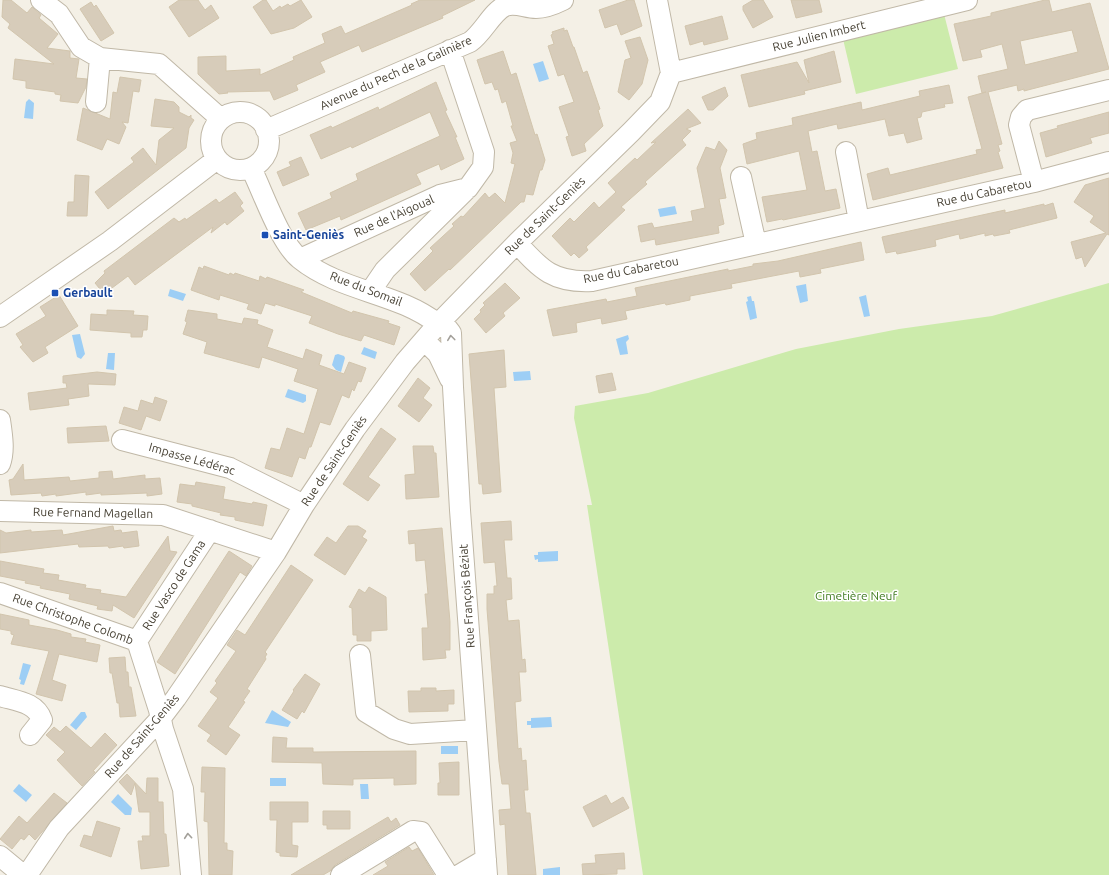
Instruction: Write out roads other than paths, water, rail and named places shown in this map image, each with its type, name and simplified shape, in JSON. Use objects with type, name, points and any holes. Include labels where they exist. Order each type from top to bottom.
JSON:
[{"type":"street","points":[[41,0],[60,14],[81,46],[100,58],[160,64],[221,119]]},
{"type":"street","name":"Avenue du Pech de la Galinière","points":[[266,130],[478,37],[504,3],[536,8],[551,5],[563,0]]},
{"type":"street","points":[[657,0],[672,73]]},
{"type":"street","name":"Rue Julien Imbert","points":[[672,73],[967,0]]},
{"type":"street","name":"Rue de l'Aigoual","points":[[370,292],[385,270],[468,188],[484,167],[484,152],[450,50]]},
{"type":"street","points":[[96,102],[100,58]]},
{"type":"street","name":"Rue de Saint-Geniès","points":[[27,875],[59,828],[160,719],[176,698],[276,552],[304,504],[355,429],[405,362],[440,322],[517,243],[660,102],[672,73]]},
{"type":"street","points":[[1034,182],[1019,125],[1020,117],[1027,110],[1109,90]]},
{"type":"street","points":[[237,112],[246,113],[262,122],[266,130],[268,138],[265,156],[252,168],[242,170],[232,169],[217,159],[213,151],[212,134],[221,119],[237,112]]},
{"type":"street","points":[[846,152],[859,221]]},
{"type":"street","points":[[0,317],[110,241],[217,159]]},
{"type":"street","name":"Rue du Cabaretou","points":[[517,243],[542,268],[567,280],[592,281],[1034,182],[1109,162]]},
{"type":"street","name":"Rue du Somail","points":[[252,168],[280,230],[300,259],[336,280],[415,308],[440,322]]},
{"type":"street","points":[[741,177],[756,244]]},
{"type":"street","name":"Rue de l'Aigoual","points":[[300,259],[440,195],[468,188]]},
{"type":"street","name":"Rue François Béziat","points":[[440,322],[451,333],[452,387],[486,867]]},
{"type":"street","points":[[424,340],[438,354],[452,387]]},
{"type":"street","points":[[0,420],[3,436],[2,459],[0,464]]},
{"type":"street","name":"Impasse Lédérac","points":[[122,440],[230,468],[304,504]]},
{"type":"street","name":"Rue Fernand Magellan","points":[[0,511],[163,515],[276,552]]},
{"type":"street","name":"Rue Vasco de Gama","points":[[137,641],[210,530]]},
{"type":"street","name":"Rue Christophe Colomb","points":[[0,593],[137,641],[183,789],[191,875]]},
{"type":"street","points":[[360,655],[366,712],[394,729],[410,734],[476,730]]},
{"type":"street","points":[[0,696],[30,705],[39,712],[42,720],[30,735]]},
{"type":"street","points":[[341,875],[363,869],[413,831],[421,832],[448,875]]},
{"type":"street","points":[[0,856],[23,875]]},
{"type":"street","points":[[459,875],[486,867]]},
{"type":"water","points":[[543,61],[549,79],[539,82],[533,64]]},
{"type":"water","points":[[29,99],[34,103],[33,119],[24,118],[26,102]]},
{"type":"water","points":[[675,206],[677,214],[660,217],[658,209]]},
{"type":"water","points":[[806,284],[808,301],[800,303],[796,286]]},
{"type":"water","points":[[170,289],[186,294],[183,301],[168,296]]},
{"type":"water","points":[[866,295],[870,316],[864,317],[859,297]]},
{"type":"water","points":[[751,296],[752,301],[754,301],[757,318],[750,320],[746,302],[748,301],[747,297]]},
{"type":"water","points":[[80,334],[85,354],[81,359],[77,357],[72,335]]},
{"type":"water","points":[[628,335],[629,339],[626,342],[628,354],[620,355],[616,339]]},
{"type":"water","points":[[364,347],[377,352],[375,359],[361,354]]},
{"type":"water","points":[[108,353],[115,353],[114,370],[106,369]]},
{"type":"water","points":[[338,354],[344,356],[345,358],[341,372],[336,370],[332,365],[335,355]]},
{"type":"water","points":[[530,371],[531,380],[514,381],[513,372]]},
{"type":"water","points":[[288,389],[306,395],[306,401],[303,403],[285,397]]},
{"type":"water","points":[[558,551],[558,561],[538,562],[538,559],[535,560],[534,555],[538,555],[538,552]]},
{"type":"water","points":[[23,663],[31,665],[24,685],[20,684],[21,680],[19,679]]},
{"type":"water","points":[[272,710],[291,722],[288,727],[265,723]]},
{"type":"water","points":[[81,712],[85,712],[87,717],[76,730],[70,725]]},
{"type":"water","points":[[551,717],[552,727],[531,728],[531,725],[527,725],[527,721],[531,721],[531,718]]},
{"type":"water","points":[[441,746],[458,746],[458,754],[441,754]]},
{"type":"water","points":[[270,778],[286,778],[286,786],[270,786]]},
{"type":"water","points":[[19,784],[32,795],[26,802],[13,791]]},
{"type":"water","points":[[360,784],[368,784],[369,799],[361,799]]},
{"type":"water","points":[[118,794],[132,808],[131,815],[125,815],[111,802]]},
{"type":"water","points":[[560,867],[560,875],[543,875],[543,869]]},
{"type":"place","name":"Saint-Geniès","points":[[265,235]]},
{"type":"place","name":"Gerbault","points":[[55,293]]},
{"type":"park label","name":"Cimetière Neuf","points":[[856,596]]}]
